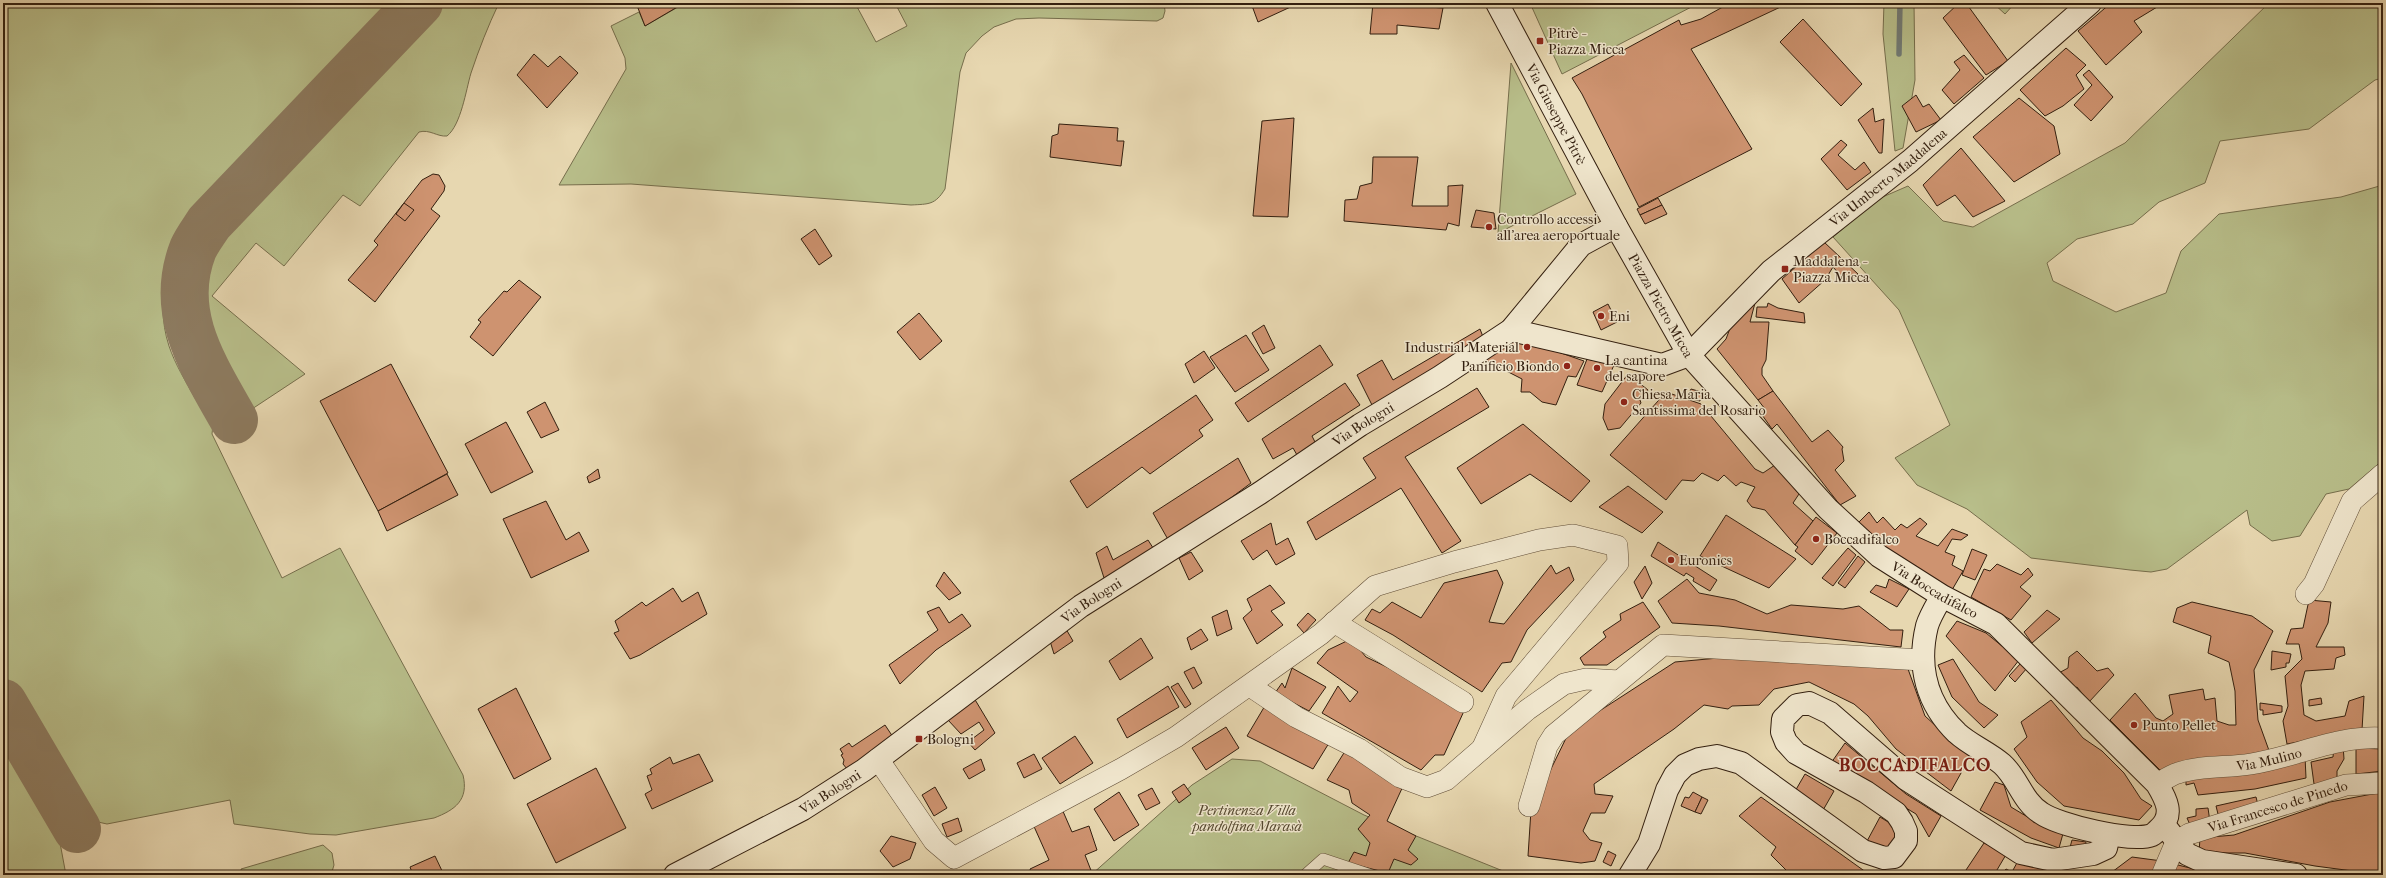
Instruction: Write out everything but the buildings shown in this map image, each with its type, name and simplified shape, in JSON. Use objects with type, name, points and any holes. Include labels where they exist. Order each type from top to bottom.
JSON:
[{"type":"street","name":"Via Giuseppe Pitrè","points":[[1497,3],[1616,226]]},
{"type":"street","name":"Via Umberto Maddalena","points":[[1689,355],[1771,271],[1910,161],[2090,3]]},
{"type":"street","points":[[1511,330],[1582,245],[1616,226]]},
{"type":"street","name":"Piazza Pietro Micca","points":[[1511,330],[1662,365],[1689,355],[1616,226]]},
{"type":"street","name":"Via Bologni","points":[[675,875],[803,809],[878,759],[1081,606],[1260,493],[1360,425],[1440,377],[1511,330]]},
{"type":"street","name":"Via Boccadifalco","points":[[1689,355],[1828,509],[1879,556],[1942,596],[1996,624],[2157,784],[2167,800],[2168,814],[2164,825]]},
{"type":"street","points":[[2306,594],[2314,584],[2352,502],[2383,474]]},
{"type":"street","points":[[878,759],[902,791],[934,841],[954,858],[1176,737],[1250,686],[1321,634],[1375,586],[1454,562],[1539,540],[1573,535],[1617,546],[1618,562],[1506,696],[1482,749]]},
{"type":"street","points":[[1942,596],[1927,625],[1922,660],[1927,690],[1939,713],[1958,734],[2003,764],[2029,803],[2041,813],[2058,822],[2109,835],[2152,835],[2164,825],[2187,854],[2202,861],[2296,875]]},
{"type":"street","points":[[1334,622],[1463,702]]},
{"type":"street","points":[[1529,806],[1548,746],[1554,735],[1662,645],[1922,660]]},
{"type":"street","points":[[1250,686],[1296,717],[1359,749],[1400,777],[1427,787],[1446,780],[1526,710],[1564,684],[1586,679],[1619,681]]},
{"type":"street","points":[[1630,875],[1649,844],[1667,790],[1675,775],[1686,765],[1699,759],[1717,756],[1742,763],[1863,851],[1884,858],[1894,857],[1901,851],[1906,841],[1906,831],[1896,813],[1866,792],[1796,753],[1786,742],[1782,732],[1783,719],[1797,705],[1809,703],[1830,713],[1906,779],[2021,853],[2053,860],[2093,854],[2106,848],[2109,835]]},
{"type":"street","name":"Via Mulino","points":[[2157,784],[2178,773],[2206,768],[2251,764],[2288,756],[2328,743],[2383,738]]},
{"type":"street","name":"Via Francesco de Pinedo","points":[[2176,842],[2190,834],[2346,785],[2383,783]]},
{"type":"street","points":[[2162,875],[2176,842]]},
{"type":"lane","points":[[1305,875],[1323,859],[1371,875]]},
{"type":"green space","points":[[3,3],[394,3],[196,207],[172,256],[164,291],[163,309],[165,328],[174,359],[198,403],[208,414],[212,422],[212,434],[282,578],[340,548],[463,775],[464,791],[459,803],[442,815],[434,818],[336,835],[310,834],[234,824],[230,800],[107,824],[98,822],[84,813],[3,672]]},
{"type":"green space","points":[[437,3],[499,3],[477,55],[456,124],[447,136],[423,131],[419,132],[360,206],[343,195],[284,266],[256,243],[212,296],[305,374],[252,409],[236,402],[207,349],[193,311],[194,287],[197,271],[212,246],[234,218]]},
{"type":"green space","points":[[685,3],[855,3],[876,42],[907,26],[895,3],[1164,3],[1165,11],[1163,18],[1157,21],[1039,18],[1016,19],[994,27],[982,36],[966,53],[960,72],[945,189],[935,201],[931,203],[911,205],[631,184],[559,185],[626,69],[625,58],[611,26],[639,12],[645,26]]},
{"type":"green space","points":[[1530,3],[1699,3],[1562,74]]},
{"type":"green space","points":[[1884,3],[1914,3],[1915,80],[1903,148],[1895,151],[1883,34]]},
{"type":"green space","points":[[1993,3],[2015,3],[2005,14]]},
{"type":"green space","points":[[2269,3],[2383,3],[2383,78],[2375,80],[2309,129],[2220,141],[2205,183],[2159,202],[2133,224],[2077,239],[2047,263],[2053,281],[2116,312],[2166,293],[2181,251],[2219,214],[2341,197],[2383,185],[2383,460],[2349,489],[2326,494],[2300,536],[2272,541],[2250,525],[2247,510],[2167,569],[2151,572],[2031,558],[1967,509],[1917,485],[1895,458],[1950,425],[1899,310],[1833,237],[1878,199],[1908,186],[1943,221],[1973,227],[2125,143]]},
{"type":"green space","points":[[1511,63],[1576,194],[1498,233]]},
{"type":"green space","points":[[3,728],[55,816],[66,875],[3,875]]},
{"type":"green space","name":"Pertinenza Villa pandolfina Marasà","points":[[1232,759],[1260,761],[1364,815],[1513,875],[1091,875],[1192,785]]},
{"type":"green space","points":[[323,845],[332,853],[334,865],[331,875],[242,875],[241,869]]},
{"type":"waterway","points":[[1899,54],[1900,3]]},
{"type":"taxiway","points":[[234,420],[211,379],[192,338],[184,295],[186,272],[193,249],[209,223],[419,3]]},
{"type":"taxiway","points":[[3,703],[77,829]]},
{"type":"place","name":"Pitrè - Piazza Micca","points":[[1540,41]]},
{"type":"place","name":"Controllo accessi all'area aeroportuale","points":[[1489,227]]},
{"type":"place","name":"Maddalena - Piazza Micca","points":[[1785,269]]},
{"type":"place","name":"Eni","points":[[1601,316]]},
{"type":"place","name":"Industrial Material","points":[[1527,347]]},
{"type":"place","name":"Panificio Biondo","points":[[1567,366]]},
{"type":"place","name":"La cantina del sapore","points":[[1597,368]]},
{"type":"place","name":"Chiesa Maria Santissima del Rosario","points":[[1624,402]]},
{"type":"place","name":"Boccadifalco","points":[[1816,539]]},
{"type":"place","name":"Euronics","points":[[1671,560]]},
{"type":"place","name":"Punto Pellet","points":[[2134,725]]},
{"type":"place","name":"Bologni","points":[[919,739]]},
{"type":"district","name":"BOCCADIFALCO","points":[[1915,765]]}]
